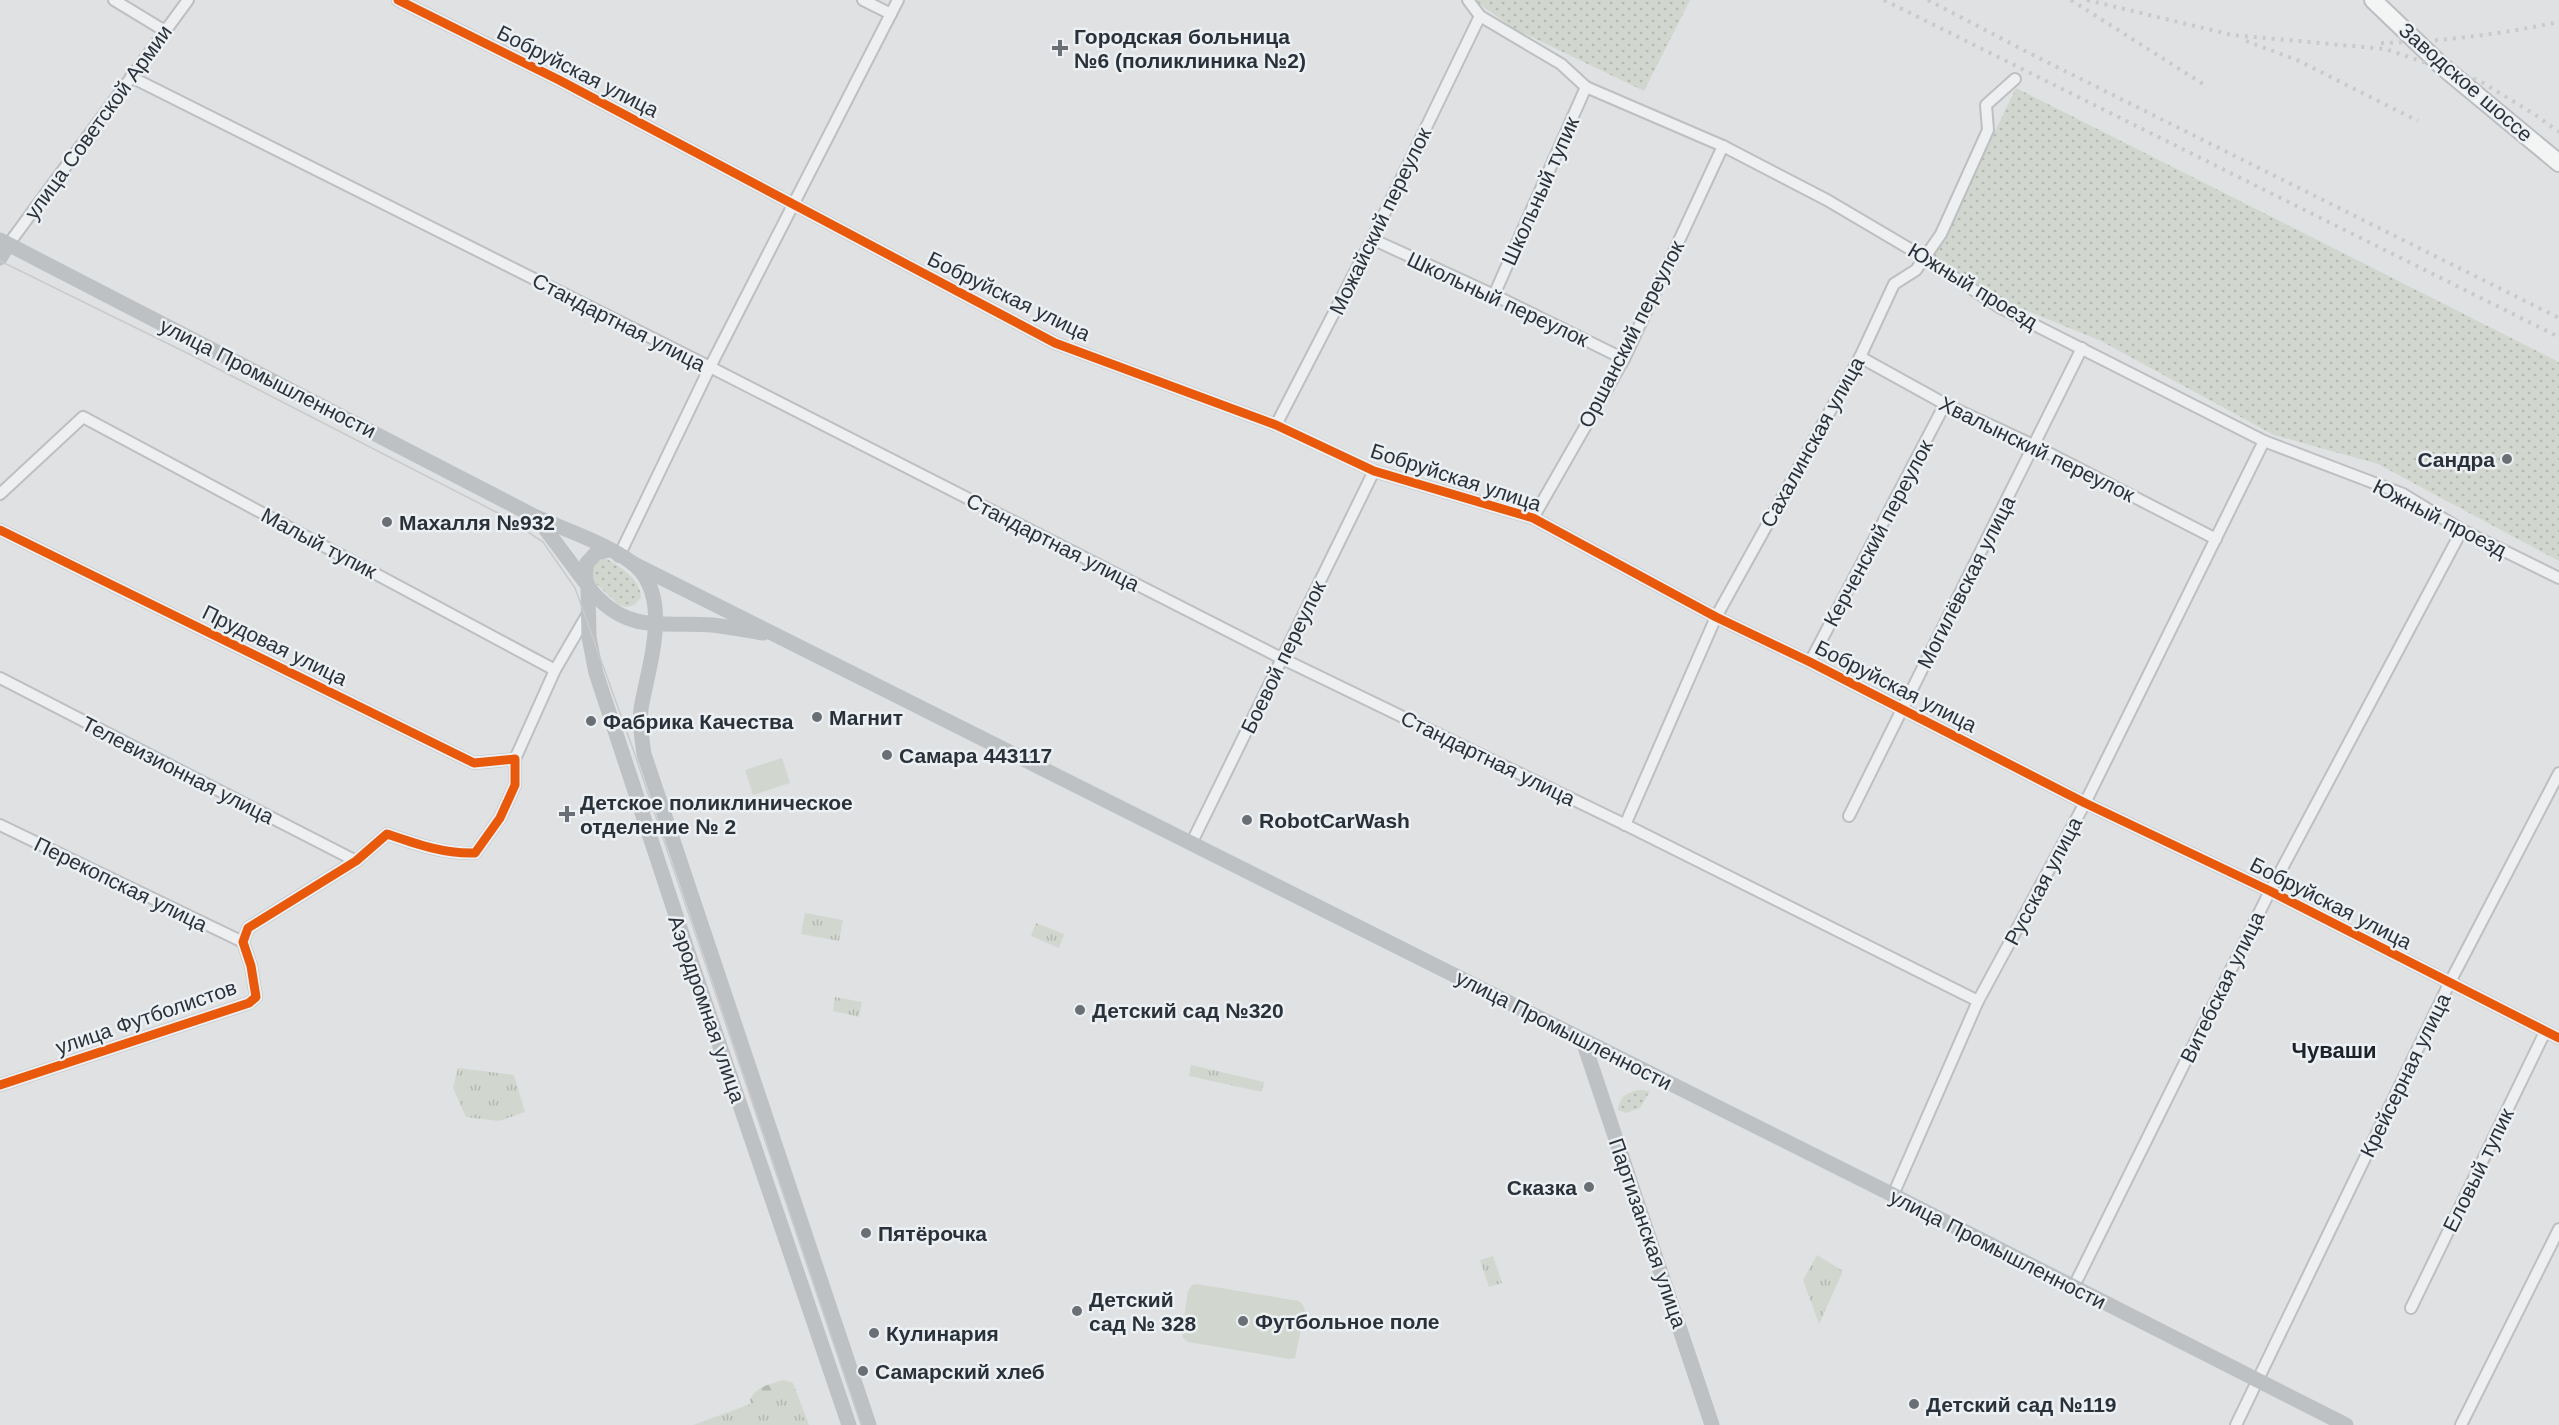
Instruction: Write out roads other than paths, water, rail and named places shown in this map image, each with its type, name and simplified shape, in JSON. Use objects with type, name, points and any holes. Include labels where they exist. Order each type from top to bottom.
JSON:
[{"type":"main road","name":"Заводское шоссе","points":[[2373,0],[2443,67],[2559,163]]},
{"type":"main road","name":"улица Советской Армии","points":[[0,258],[3,243]]},
{"type":"main road","name":"улица Промышленности","points":[[3,243],[536,517],[620,556],[1192,842],[2346,1425]]},
{"type":"main road","name":"улица Промышленности","points":[[536,517],[587,586]]},
{"type":"main road","points":[[596,553],[620,556],[644,576],[650,596],[647,604],[638,612],[620,615],[606,606],[587,586],[587,563],[596,553]]},
{"type":"main road","name":"Аэродромная улица","points":[[644,576],[654,599],[655,625],[652,657],[641,711],[644,754],[869,1425]]},
{"type":"main road","name":"Аэродромная улица","points":[[587,586],[591,656],[598,682],[690,961],[849,1425]]},
{"type":"main road","name":"улица Промышленности","points":[[620,615],[632,621],[655,625],[711,625],[781,637]]},
{"type":"main road","name":"Партизанская улица","points":[[1583,1041],[1712,1425]]},
{"type":"street","points":[[114,0],[165,31]]},
{"type":"street","name":"улица Советской Армии","points":[[3,243],[188,0]]},
{"type":"street","name":"Бобруйская улица","points":[[398,0],[559,80],[1055,343],[1276,425],[1374,471],[1533,518],[1716,617],[1810,662],[2085,803],[2270,891],[2559,1038]]},
{"type":"street","points":[[863,0],[891,14]]},
{"type":"street","points":[[620,556],[710,367],[898,0]]},
{"type":"street","name":"Южный проезд","points":[[1468,0],[1480,16],[1561,64],[1586,87],[1723,146],[1827,200],[1925,258],[1999,307],[2264,441],[2403,494],[2462,530],[2559,578]]},
{"type":"street","name":"Можайский переулок","points":[[1276,425],[1372,239],[1480,16]]},
{"type":"street","name":"Стандартная улица","points":[[131,77],[710,367],[1283,659],[1625,825],[1978,1001]]},
{"type":"street","name":"Сахалинская улица","points":[[1625,825],[1716,617],[1860,357],[1894,284],[1916,270],[1941,234],[1988,130],[1986,105],[2015,79]]},
{"type":"street","name":"Школьный тупик","points":[[1494,295],[1586,87]]},
{"type":"street","name":"Оршанский переулок","points":[[1533,518],[1624,359],[1723,146]]},
{"type":"street","name":"Школьный переулок","points":[[1372,239],[1494,295],[1624,359]]},
{"type":"street","name":"Могилёвская улица","points":[[1849,816],[2082,348]]},
{"type":"street","name":"Хвалынский переулок","points":[[1860,357],[1945,404],[2035,446],[2216,539]]},
{"type":"street","name":"Керченский переулок","points":[[1810,662],[1945,404]]},
{"type":"street","name":"Малый тупик","points":[[0,494],[83,417],[555,670]]},
{"type":"street","name":"Русская улица","points":[[1893,1195],[1978,1001],[2085,803],[2264,441]]},
{"type":"street","name":"Боевой переулок","points":[[1192,842],[1374,471]]},
{"type":"street","name":"Прудовая улица","points":[[0,530],[474,763],[515,759]]},
{"type":"street","name":"Витебская улица","points":[[2073,1288],[2270,891],[2462,530]]},
{"type":"street","points":[[243,942],[248,928],[356,861],[387,834],[456,854],[475,853],[500,818],[515,785],[515,759],[555,670],[587,615]]},
{"type":"street","name":"Телевизионная улица","points":[[0,678],[356,861]]},
{"type":"street","name":"Крейсерная улица","points":[[2236,1425],[2256,1379],[2449,984],[2559,773]]},
{"type":"street","name":"Перекопская улица","points":[[0,825],[243,942]]},
{"type":"street","name":"улица Футболистов","points":[[0,1084],[249,1003],[256,997],[251,966],[243,942]]},
{"type":"street","name":"Еловый тупик","points":[[2411,1308],[2545,1032]]},
{"type":"street","points":[[2461,1425],[2559,1229]]},
{"type":"tram line","points":[[0,261],[189,354],[502,515],[543,542],[575,588],[633,749],[861,1425]]},
{"type":"railway","points":[[1884,0],[2559,337]]},
{"type":"railway","points":[[1928,0],[2029,53],[2559,318]]},
{"type":"railway","points":[[2071,0],[2203,84]]},
{"type":"railway","points":[[2087,0],[2232,35],[2385,49],[2480,81],[2559,132]]},
{"type":"railway","points":[[2381,43],[2470,37],[2559,22]]},
{"type":"railway","points":[[2246,41],[2297,60],[2418,121]]},
{"type":"place","name":"Городская больница №6 (поликлиника №2)","points":[[1060,48]]},
{"type":"place","name":"Сандра","points":[[2507,459]]},
{"type":"place","name":"Махалля №932","points":[[387,522]]},
{"type":"place","name":"Магнит","points":[[817,717]]},
{"type":"place","name":"Фабрика Качества","points":[[591,721]]},
{"type":"place","name":"Самара 443117","points":[[887,755]]},
{"type":"place","name":"Детское поликлиническое отделение № 2","points":[[567,814]]},
{"type":"place","name":"RobotCarWash","points":[[1247,820]]},
{"type":"place","name":"Детский сад №320","points":[[1080,1010]]},
{"type":"place","name":"Сказка","points":[[1589,1187]]},
{"type":"place","name":"Пятёрочка","points":[[866,1233]]},
{"type":"place","name":"Детский сад № 328","points":[[1077,1311]]},
{"type":"place","name":"Футбольное поле","points":[[1243,1321]]},
{"type":"place","name":"Кулинария","points":[[874,1333]]},
{"type":"place","name":"Самарский хлеб","points":[[863,1371]]},
{"type":"place","name":"Детский сад №119","points":[[1914,1404]]},
{"type":"district","name":"Чуваши","points":[[2334,1050]]}]
